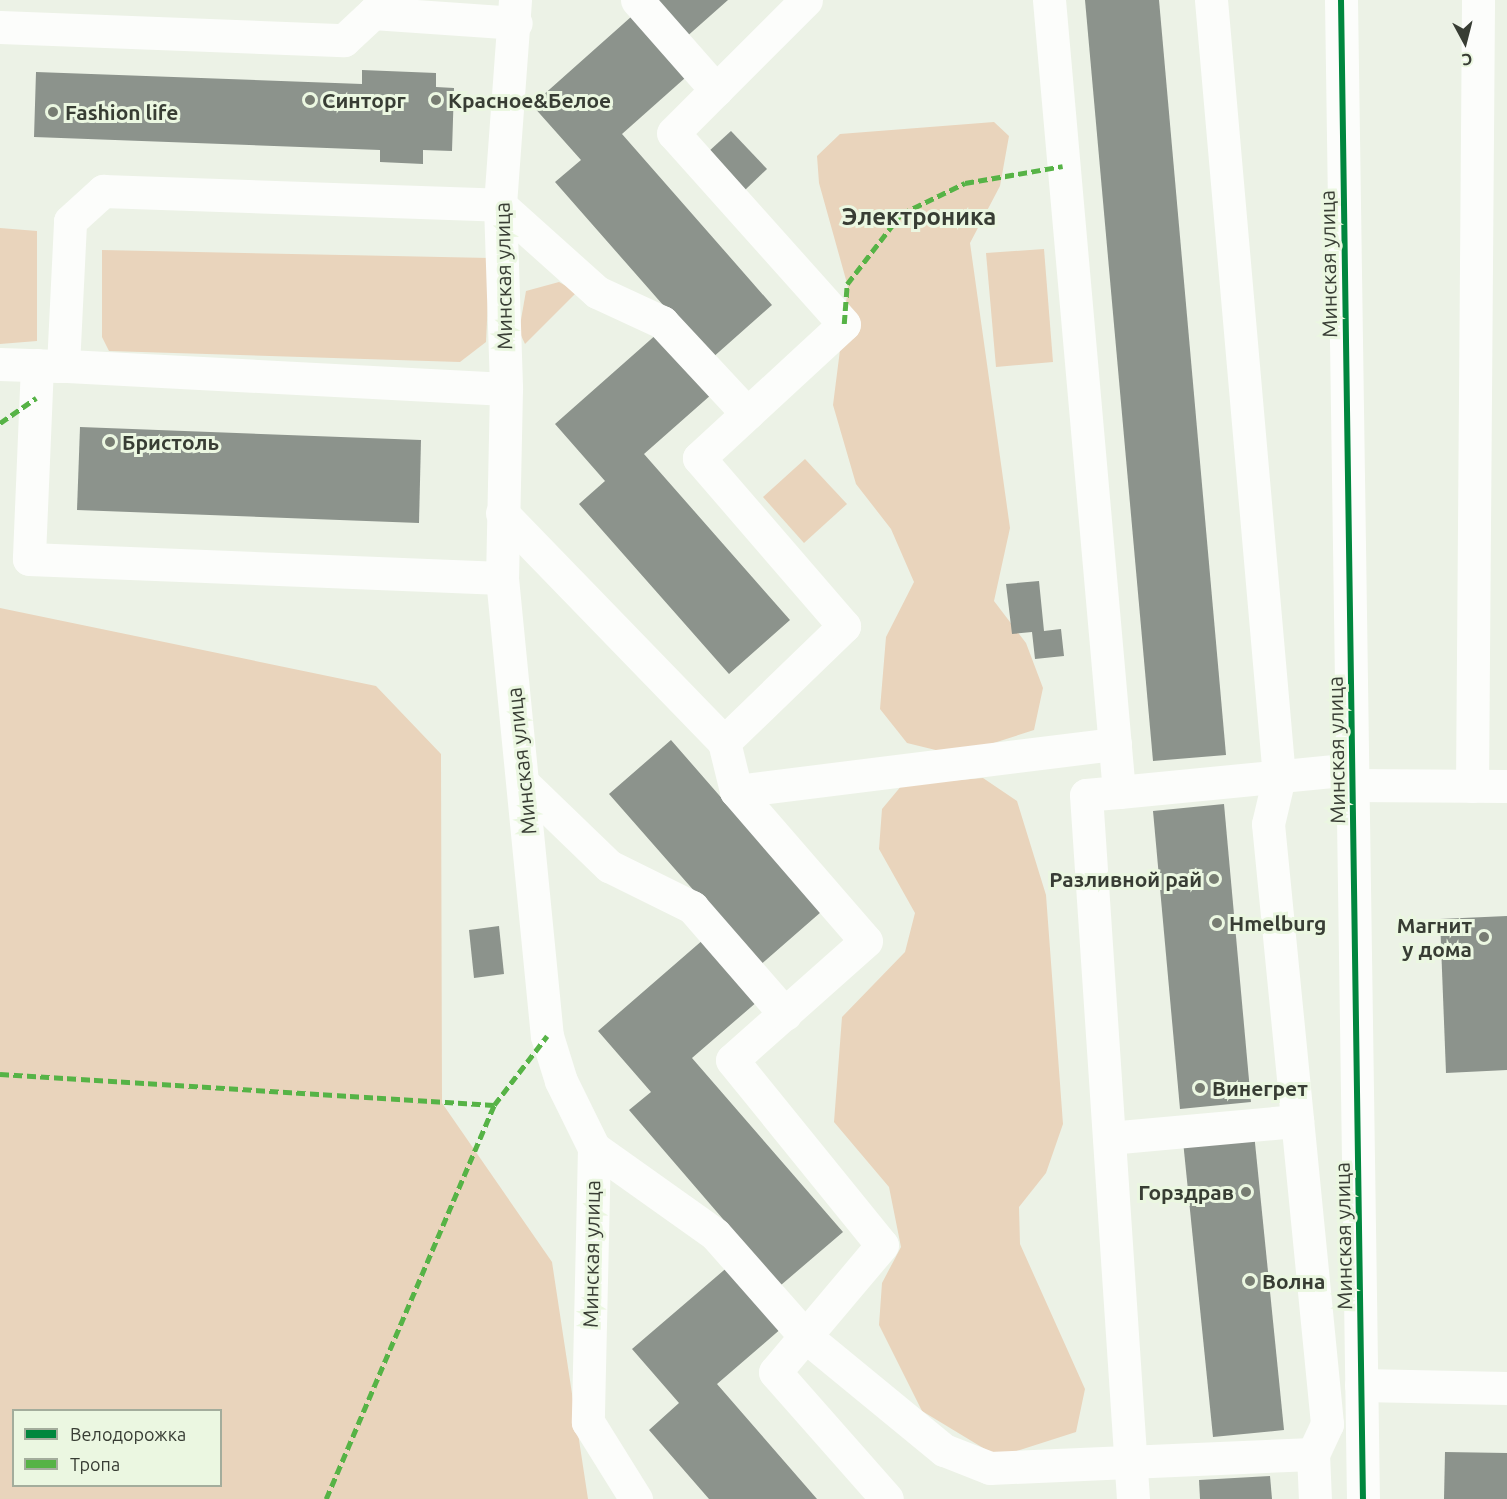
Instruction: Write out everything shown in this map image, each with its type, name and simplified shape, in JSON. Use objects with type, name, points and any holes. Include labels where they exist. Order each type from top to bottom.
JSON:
[{"type":"street","points":[[637,0],[716,90]]},
{"type":"street","points":[[724,742],[844,626],[699,458],[844,324],[673,133],[806,0]]},
{"type":"street","points":[[1048,0],[1119,792]]},
{"type":"street","points":[[1211,0],[1279,777],[1268,824],[1327,1424],[1313,1454],[1315,1499]]},
{"type":"street","name":"Минская улица","points":[[1341,0],[1363,1499]]},
{"type":"street","points":[[1472,786],[1478,0]]},
{"type":"street","points":[[0,27],[344,40],[373,13],[516,12]]},
{"type":"street","name":"Минская улица","points":[[516,12],[500,205],[506,389],[502,578],[547,1036],[561,1081],[594,1148],[588,1422],[636,1499]]},
{"type":"street","points":[[502,578],[29,559],[50,366],[70,221],[103,191],[500,205],[597,292],[662,322],[747,413]]},
{"type":"street","points":[[0,364],[506,389]]},
{"type":"street","points":[[502,513],[724,742],[736,791],[866,941],[732,1060],[882,1245],[775,1372],[887,1499]]},
{"type":"street","points":[[736,791],[1115,744]]},
{"type":"street","points":[[1133,1499],[1086,795],[1279,777],[1352,777],[1472,786],[1507,786]]},
{"type":"street","points":[[523,783],[609,866],[692,907],[785,1014]]},
{"type":"street","points":[[1109,1138],[1297,1121]]},
{"type":"street","points":[[594,1148],[715,1234],[805,1336],[944,1450],[990,1468],[1313,1454]]},
{"type":"street","points":[[1361,1385],[1507,1388]]},
{"type":"shaded area","points":[[994,122],[1009,136],[1000,186],[970,243],[1010,528],[994,601],[1026,643],[1043,688],[1034,730],[956,755],[907,743],[880,709],[886,637],[914,582],[891,529],[856,484],[833,405],[848,287],[819,183],[817,156],[840,134]]},
{"type":"shaded area","points":[[0,228],[37,231],[37,341],[0,344]]},
{"type":"shaded area","points":[[1044,249],[1053,362],[996,367],[986,253]]},
{"type":"shaded area","points":[[102,250],[490,258],[486,342],[460,362],[109,351],[102,337]]},
{"type":"shaded area","points":[[559,282],[577,292],[525,344],[519,331],[526,291]]},
{"type":"shaded area","points":[[805,459],[847,504],[804,543],[763,497]]},
{"type":"shaded area","points":[[0,608],[376,686],[441,754],[442,1103],[552,1262],[588,1499],[0,1499]]},
{"type":"shaded area","points":[[983,778],[1017,801],[1046,895],[1063,1124],[1046,1173],[1019,1207],[1020,1244],[1085,1389],[1076,1432],[998,1457],[922,1411],[879,1325],[882,1283],[901,1247],[889,1187],[834,1122],[842,1017],[905,952],[915,913],[879,849],[882,809],[902,785]]},
{"type":"building","points":[[650,0],[728,0],[684,39],[685,78],[622,134],[772,305],[711,359],[712,394],[644,454],[790,620],[729,674],[579,504],[605,481],[555,424],[658,333],[692,338],[555,182],[581,160],[532,105]]},
{"type":"building","points":[[1085,0],[1159,0],[1226,755],[1153,761]]},
{"type":"building","points":[[362,70],[436,73],[436,87],[454,88],[452,151],[423,150],[423,164],[380,162],[380,150],[34,137],[36,72],[362,84]]},
{"type":"building","points":[[731,131],[767,169],[745,190],[708,152]]},
{"type":"building","points":[[80,427],[421,440],[419,523],[77,510]]},
{"type":"building","points":[[1039,581],[1044,631],[1061,629],[1064,656],[1035,659],[1032,632],[1012,634],[1006,584]]},
{"type":"building","points":[[671,740],[821,912],[759,966],[758,1001],[692,1058],[843,1232],[781,1285],[783,1327],[717,1384],[817,1499],[709,1499],[649,1430],[679,1403],[632,1349],[730,1265],[760,1262],[629,1110],[651,1092],[598,1031],[704,939],[739,942],[609,794]]},
{"type":"building","points":[[1224,804],[1251,1102],[1180,1109],[1153,811]]},
{"type":"building","points":[[1507,916],[1507,1070],[1446,1073],[1440,919]]},
{"type":"building","points":[[499,926],[504,974],[474,978],[469,930]]},
{"type":"building","points":[[1254,1133],[1284,1430],[1213,1437],[1183,1141]]},
{"type":"building","points":[[1445,1452],[1507,1453],[1507,1499],[1444,1499]]},
{"type":"building","points":[[1270,1476],[1272,1499],[1200,1499],[1199,1480]]},
{"type":"marked path","points":[[844,324],[847,284],[901,214],[965,183],[1063,166]]},
{"type":"marked path","points":[[0,423],[36,398]]},
{"type":"marked path","points":[[326,1499],[494,1105],[547,1036]]},
{"type":"marked path","points":[[0,1074],[494,1105]]},
{"type":"cycle path","points":[[1341,0],[1363,1499]]},
{"type":"place","name":"Синторг","points":[[310,100]]},
{"type":"place","name":"Красное&Белое","points":[[436,100]]},
{"type":"place","name":"Fashion life","points":[[53,112]]},
{"type":"place","name":"Бристоль","points":[[110,442]]},
{"type":"place","name":"Разливной рай","points":[[1214,879]]},
{"type":"place","name":"Hmelburg","points":[[1217,923]]},
{"type":"place","name":"Магнит у дома","points":[[1484,937]]},
{"type":"place","name":"Винегрет","points":[[1200,1088]]},
{"type":"place","name":"Горздрав","points":[[1246,1192]]},
{"type":"place","name":"Волна","points":[[1250,1281]]},
{"type":"district","name":"Электроника","points":[[919,217]]}]
